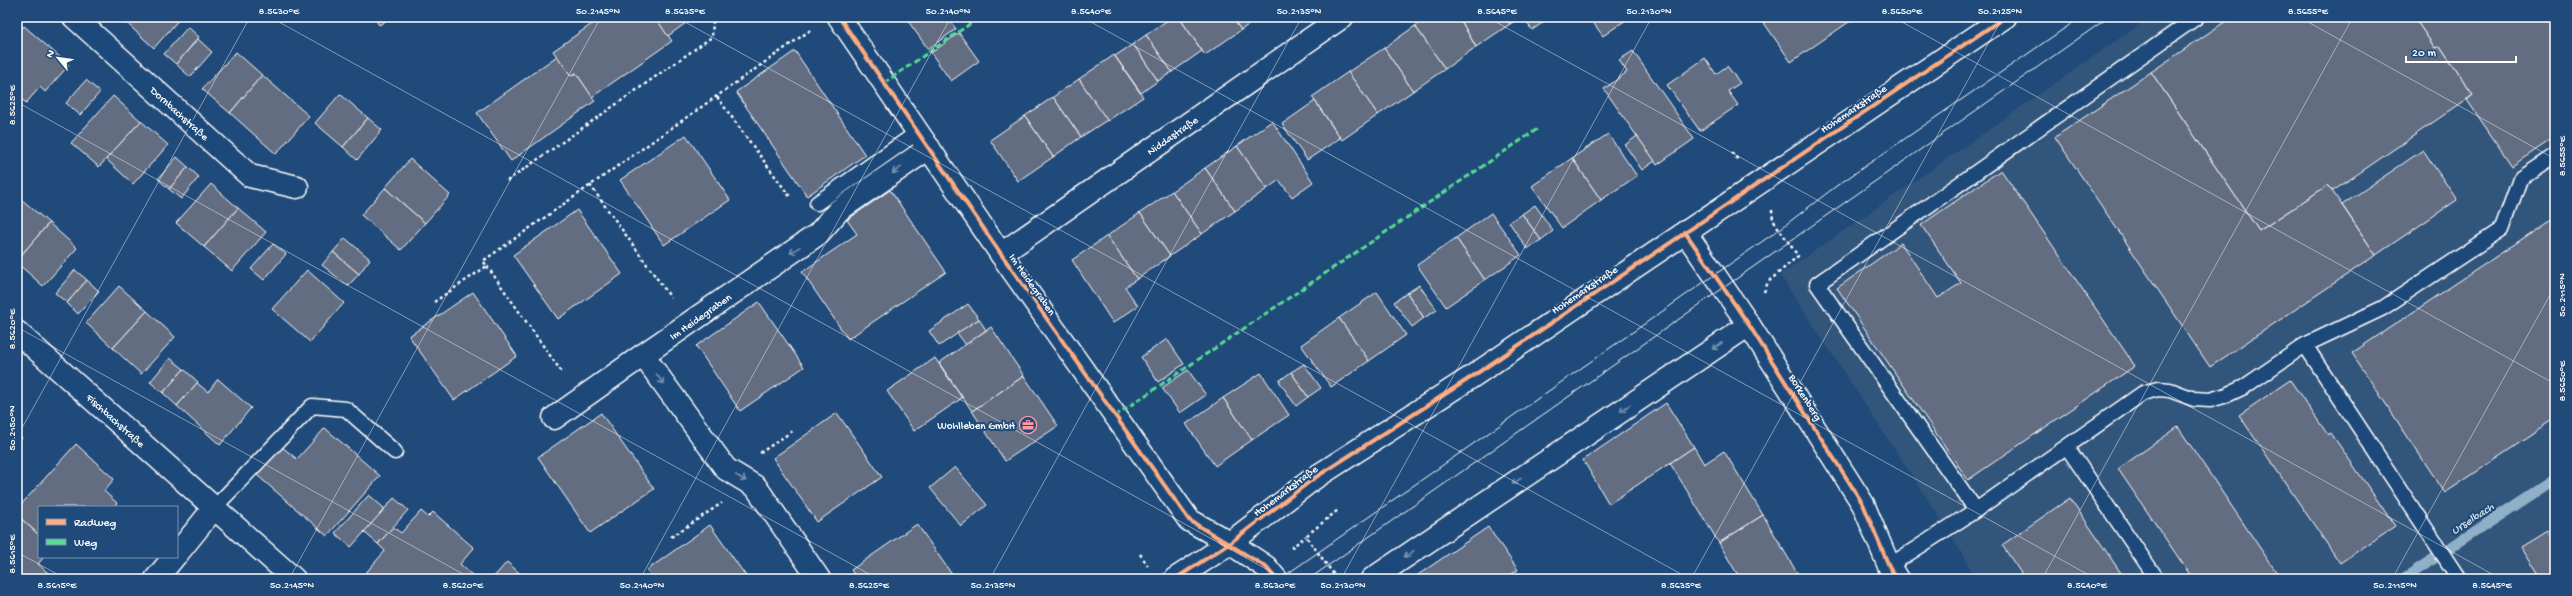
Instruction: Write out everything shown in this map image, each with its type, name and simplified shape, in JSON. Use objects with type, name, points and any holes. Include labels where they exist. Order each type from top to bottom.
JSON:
[{"type":"street","name":"Dornbachstraße","points":[[74,17],[250,176],[297,187]]},
{"type":"street","name":"Im Heidegraben","points":[[839,17],[1002,254],[1189,520],[1230,543],[1266,567],[1276,579]]},
{"type":"street","name":"Niddastraße","points":[[1002,254],[1342,17]]},
{"type":"street","name":"Hohemarkstraße","points":[[1175,579],[1230,543],[1313,479],[1470,378],[2005,17]]},
{"type":"street","name":"Im Heidegraben","points":[[554,418],[580,398],[818,234],[839,210],[923,140]]},
{"type":"street","name":"Borkenberg","points":[[1685,232],[1749,325],[1863,504],[1893,572]]},
{"type":"street","points":[[1372,579],[1749,325]]},
{"type":"street","name":"Fischbachstraße","points":[[17,332],[294,579]]},
{"type":"street","points":[[643,355],[726,469],[756,487],[820,579]]},
{"type":"street","points":[[178,553],[214,508]]},
{"type":"street","points":[[156,579],[173,558]]},
{"type":"lane","points":[[1976,510],[1817,284],[2197,17]]},
{"type":"lane","points":[[817,203],[923,140]]},
{"type":"lane","points":[[1893,572],[1976,510],[2143,393],[2158,389],[2170,390],[2194,399],[2210,400],[2227,395],[2244,387],[2305,345],[2384,308],[2502,229],[2520,179],[2555,156]]},
{"type":"lane","points":[[2305,345],[2459,579]]},
{"type":"lane","points":[[214,508],[312,406],[346,409],[394,452]]},
{"type":"lane","points":[[2067,447],[2156,579]]},
{"type":"path","points":[[507,181],[712,37],[713,21],[719,17]]},
{"type":"path","points":[[580,398],[483,261],[817,26]]},
{"type":"path","points":[[717,97],[818,234]]},
{"type":"path","points":[[1732,152],[1772,206],[1773,220],[1798,256],[1768,282],[1749,325]]},
{"type":"path","points":[[590,185],[689,323]]},
{"type":"path","points":[[434,302],[487,266]]},
{"type":"path","points":[[671,537],[722,503],[755,456],[794,430]]},
{"type":"path","points":[[1337,579],[1306,536],[1338,510]]},
{"type":"shaded area","points":[[2150,17],[2555,17],[2555,579],[1977,579],[1947,529],[1780,275]]},
{"type":"building","points":[[120,17],[181,17],[154,48]]},
{"type":"building","points":[[374,17],[392,17],[379,25]]},
{"type":"building","points":[[602,17],[655,17],[672,41],[592,97],[576,73],[571,76],[553,51]]},
{"type":"building","points":[[655,17],[694,17],[668,36]]},
{"type":"building","points":[[914,17],[947,17],[956,29],[928,49],[908,21]]},
{"type":"building","points":[[1172,17],[1179,17],[1202,51],[1172,72],[1146,35]]},
{"type":"building","points":[[1179,17],[1232,17],[1241,30],[1205,55]]},
{"type":"building","points":[[1232,17],[1260,17],[1241,30]]},
{"type":"building","points":[[1428,17],[1459,17],[1476,47],[1445,69],[1415,26]]},
{"type":"building","points":[[1459,17],[1505,17],[1510,24],[1476,47]]},
{"type":"building","points":[[1505,17],[1521,17],[1510,24]]},
{"type":"building","points":[[1523,17],[1551,17],[1532,30]]},
{"type":"building","points":[[1589,17],[1630,17],[1603,36]]},
{"type":"building","points":[[1760,17],[1856,17],[1791,62]]},
{"type":"building","points":[[2232,17],[2414,17],[2435,48],[2440,46],[2473,95],[2333,191],[2328,185],[2259,231],[2151,72]]},
{"type":"building","points":[[2414,17],[2555,17],[2555,137],[2512,166],[2467,100],[2473,95],[2440,46],[2435,48]]},
{"type":"building","points":[[24,26],[69,65],[45,92],[40,87],[26,103],[17,95],[17,34]]},
{"type":"building","points":[[1415,26],[1445,69],[1413,91],[1384,48]]},
{"type":"building","points":[[188,27],[199,37],[176,64],[164,54]]},
{"type":"building","points":[[959,33],[979,61],[951,81],[931,53]]},
{"type":"building","points":[[1146,35],[1172,72],[1158,81],[1133,44]]},
{"type":"building","points":[[198,39],[212,52],[190,77],[176,64]]},
{"type":"building","points":[[1133,44],[1158,81],[1141,93],[1115,56]]},
{"type":"building","points":[[1384,48],[1413,91],[1378,115],[1348,72]]},
{"type":"building","points":[[795,51],[865,155],[807,196],[736,92]]},
{"type":"building","points":[[1633,51],[1694,139],[1657,165],[1604,89],[1627,72],[1619,60]]},
{"type":"building","points":[[236,52],[262,75],[230,113],[202,89]]},
{"type":"building","points":[[1114,55],[1143,97],[1107,121],[1079,79]]},
{"type":"building","points":[[557,56],[571,76],[576,73],[595,101],[511,161],[477,113]]},
{"type":"building","points":[[1705,58],[1716,74],[1727,66],[1740,83],[1728,91],[1738,105],[1700,131],[1667,85]]},
{"type":"building","points":[[1348,72],[1378,115],[1342,140],[1312,97]]},
{"type":"building","points":[[2151,72],[2259,231],[2328,185],[2376,255],[2210,367],[2055,137]]},
{"type":"building","points":[[262,75],[309,116],[276,154],[230,113]]},
{"type":"building","points":[[1079,79],[1107,120],[1081,137],[1053,97]]},
{"type":"building","points":[[86,80],[100,92],[80,115],[66,103]]},
{"type":"building","points":[[340,94],[368,118],[343,147],[315,123]]},
{"type":"building","points":[[113,96],[141,121],[99,167],[71,143]]},
{"type":"building","points":[[1053,97],[1081,137],[1053,157],[1025,116]]},
{"type":"building","points":[[1315,101],[1340,138],[1307,160],[1282,124]]},
{"type":"building","points":[[1025,116],[1053,157],[1018,181],[990,140]]},
{"type":"building","points":[[368,118],[382,130],[357,160],[343,147]]},
{"type":"building","points":[[141,121],[168,145],[133,184],[106,159]]},
{"type":"building","points":[[1272,121],[1313,182],[1292,197],[1279,180],[1267,189],[1237,146]]},
{"type":"building","points":[[1608,134],[1637,176],[1601,200],[1572,158]]},
{"type":"building","points":[[686,135],[730,200],[664,245],[620,180]]},
{"type":"building","points":[[1637,136],[1655,161],[1642,170],[1625,145]]},
{"type":"building","points":[[1237,146],[1267,189],[1235,211],[1205,168]]},
{"type":"building","points":[[2423,150],[2457,200],[2376,255],[2342,205]]},
{"type":"building","points":[[177,157],[188,167],[169,189],[158,179]]},
{"type":"building","points":[[1572,158],[1601,200],[1562,228],[1532,186]]},
{"type":"building","points":[[410,159],[450,195],[425,223],[385,188]]},
{"type":"building","points":[[188,167],[199,177],[181,199],[169,189]]},
{"type":"building","points":[[1205,168],[1235,211],[1202,234],[1172,191]]},
{"type":"building","points":[[2001,170],[2135,366],[1968,480],[1837,288],[1901,243],[1938,298],[1961,283],[1921,225]]},
{"type":"building","points":[[211,184],[238,208],[204,247],[176,223]]},
{"type":"building","points":[[385,188],[425,223],[401,250],[361,215]]},
{"type":"building","points":[[890,190],[946,272],[848,339],[802,272],[857,234],[847,220]]},
{"type":"building","points":[[1172,191],[1202,234],[1170,256],[1140,213]]},
{"type":"building","points":[[21,199],[49,223],[17,260],[17,204]]},
{"type":"building","points":[[1535,205],[1553,231],[1541,240],[1522,214]]},
{"type":"building","points":[[238,208],[266,232],[232,271],[204,247]]},
{"type":"building","points":[[577,210],[622,274],[558,319],[513,255]]},
{"type":"building","points":[[1140,213],[1170,256],[1137,279],[1107,236]]},
{"type":"building","points":[[1491,213],[1521,255],[1485,280],[1456,238]]},
{"type":"building","points":[[1522,214],[1541,240],[1527,249],[1509,222]]},
{"type":"building","points":[[2555,217],[2555,419],[2445,493],[2352,353]]},
{"type":"building","points":[[49,223],[77,248],[43,286],[17,263],[17,260]]},
{"type":"building","points":[[1107,236],[1137,279],[1125,287],[1138,306],[1113,323],[1072,260]]},
{"type":"building","points":[[345,238],[370,259],[359,274],[333,252]]},
{"type":"building","points":[[1456,238],[1485,280],[1446,307],[1417,265]]},
{"type":"building","points":[[273,244],[286,254],[264,280],[251,269]]},
{"type":"building","points":[[333,252],[359,274],[348,286],[322,265]]},
{"type":"building","points":[[75,270],[87,280],[67,303],[55,293]]},
{"type":"building","points":[[307,270],[344,303],[310,342],[272,309]]},
{"type":"building","points":[[87,280],[99,291],[78,314],[67,303]]},
{"type":"building","points":[[1419,285],[1437,310],[1424,318],[1407,293]]},
{"type":"building","points":[[119,286],[147,311],[113,348],[86,323]]},
{"type":"building","points":[[473,292],[517,356],[454,400],[409,336]]},
{"type":"building","points":[[1377,292],[1406,335],[1369,361],[1339,318]]},
{"type":"building","points":[[1407,293],[1424,318],[1412,327],[1394,302]]},
{"type":"building","points":[[759,302],[804,367],[740,411],[696,346]]},
{"type":"building","points":[[968,304],[979,319],[939,346],[929,331]]},
{"type":"building","points":[[147,311],[175,337],[141,374],[113,348]]},
{"type":"building","points":[[1339,318],[1369,361],[1331,387],[1301,345]]},
{"type":"building","points":[[979,319],[986,330],[966,345],[957,333]]},
{"type":"building","points":[[991,327],[1024,376],[972,411],[939,363]]},
{"type":"building","points":[[1167,339],[1184,364],[1158,382],[1141,357]]},
{"type":"building","points":[[170,358],[184,369],[163,393],[150,382]]},
{"type":"building","points":[[935,358],[962,398],[914,431],[887,391]]},
{"type":"building","points":[[1304,364],[1321,388],[1308,397],[1291,372]]},
{"type":"building","points":[[184,369],[198,382],[177,406],[163,393]]},
{"type":"building","points":[[1188,370],[1206,395],[1180,413],[1162,388]]},
{"type":"building","points":[[1291,372],[1308,397],[1296,406],[1279,381]]},
{"type":"building","points":[[1261,373],[1289,415],[1252,440],[1223,398]]},
{"type":"building","points":[[1024,376],[1058,426],[1005,461],[972,411]]},
{"type":"building","points":[[218,379],[251,408],[220,445],[177,406],[197,383],[208,392]]},
{"type":"building","points":[[2290,380],[2328,435],[2331,433],[2395,526],[2340,563],[2239,415]]},
{"type":"building","points":[[1223,398],[1252,440],[1215,466],[1186,424]]},
{"type":"building","points":[[1666,403],[1694,447],[1609,504],[1583,460]]},
{"type":"building","points":[[601,413],[654,489],[590,533],[538,457]]},
{"type":"building","points":[[837,413],[882,477],[817,522],[773,458]]},
{"type":"building","points":[[2178,427],[2281,579],[2193,579],[2118,469]]},
{"type":"building","points":[[325,428],[380,476],[327,536],[257,475],[282,447],[297,459]]},
{"type":"building","points":[[17,434],[22,438],[17,444]]},
{"type":"building","points":[[76,444],[114,479],[104,491],[117,503],[114,506],[38,506],[38,534],[17,515],[17,509]]},
{"type":"building","points":[[1694,447],[1704,464],[1724,451],[1763,515],[1719,543],[1670,463]]},
{"type":"building","points":[[955,467],[987,505],[961,526],[930,488]]},
{"type":"building","points":[[369,495],[385,509],[351,547],[335,533]]},
{"type":"building","points":[[394,498],[408,510],[378,544],[364,532]]},
{"type":"building","points":[[2070,498],[2125,579],[2025,579],[2002,545]]},
{"type":"building","points":[[421,511],[428,517],[433,512],[474,548],[460,564],[473,576],[470,579],[366,579],[363,576],[385,551],[378,544],[393,527],[401,533]]},
{"type":"building","points":[[17,515],[38,534],[38,558],[43,558],[38,564],[55,579],[17,579]]},
{"type":"building","points":[[1763,515],[1800,578],[1740,579],[1719,543]]},
{"type":"building","points":[[917,524],[955,579],[857,579],[851,570]]},
{"type":"building","points":[[710,525],[748,579],[653,579],[647,570]]},
{"type":"building","points":[[1488,527],[1518,570],[1504,579],[1412,579]]},
{"type":"building","points":[[2547,530],[2555,543],[2555,579],[2542,579],[2521,546]]},
{"type":"building","points":[[507,562],[526,579],[492,579]]},
{"type":"waterway","name":"Urselbach","points":[[2403,579],[2555,479]]},
{"type":"tram line","points":[[1280,579],[1780,229],[1835,187],[2081,17]]},
{"type":"tram line","points":[[1309,579],[2109,17]]},
{"type":"marked path","points":[[884,83],[980,17]]},
{"type":"marked path","points":[[1115,416],[1539,128]]},
{"type":"cycle path","points":[[839,17],[1001,254],[1189,520],[1266,567],[1276,579]]},
{"type":"cycle path","points":[[1175,579],[1230,543],[1313,479],[1470,378],[2005,17]]},
{"type":"cycle path","points":[[1685,232],[1749,325],[1863,504],[1889,566],[1897,579]]},
{"type":"place","name":"Wohlleben GmbH","points":[[1028,425]]}]
